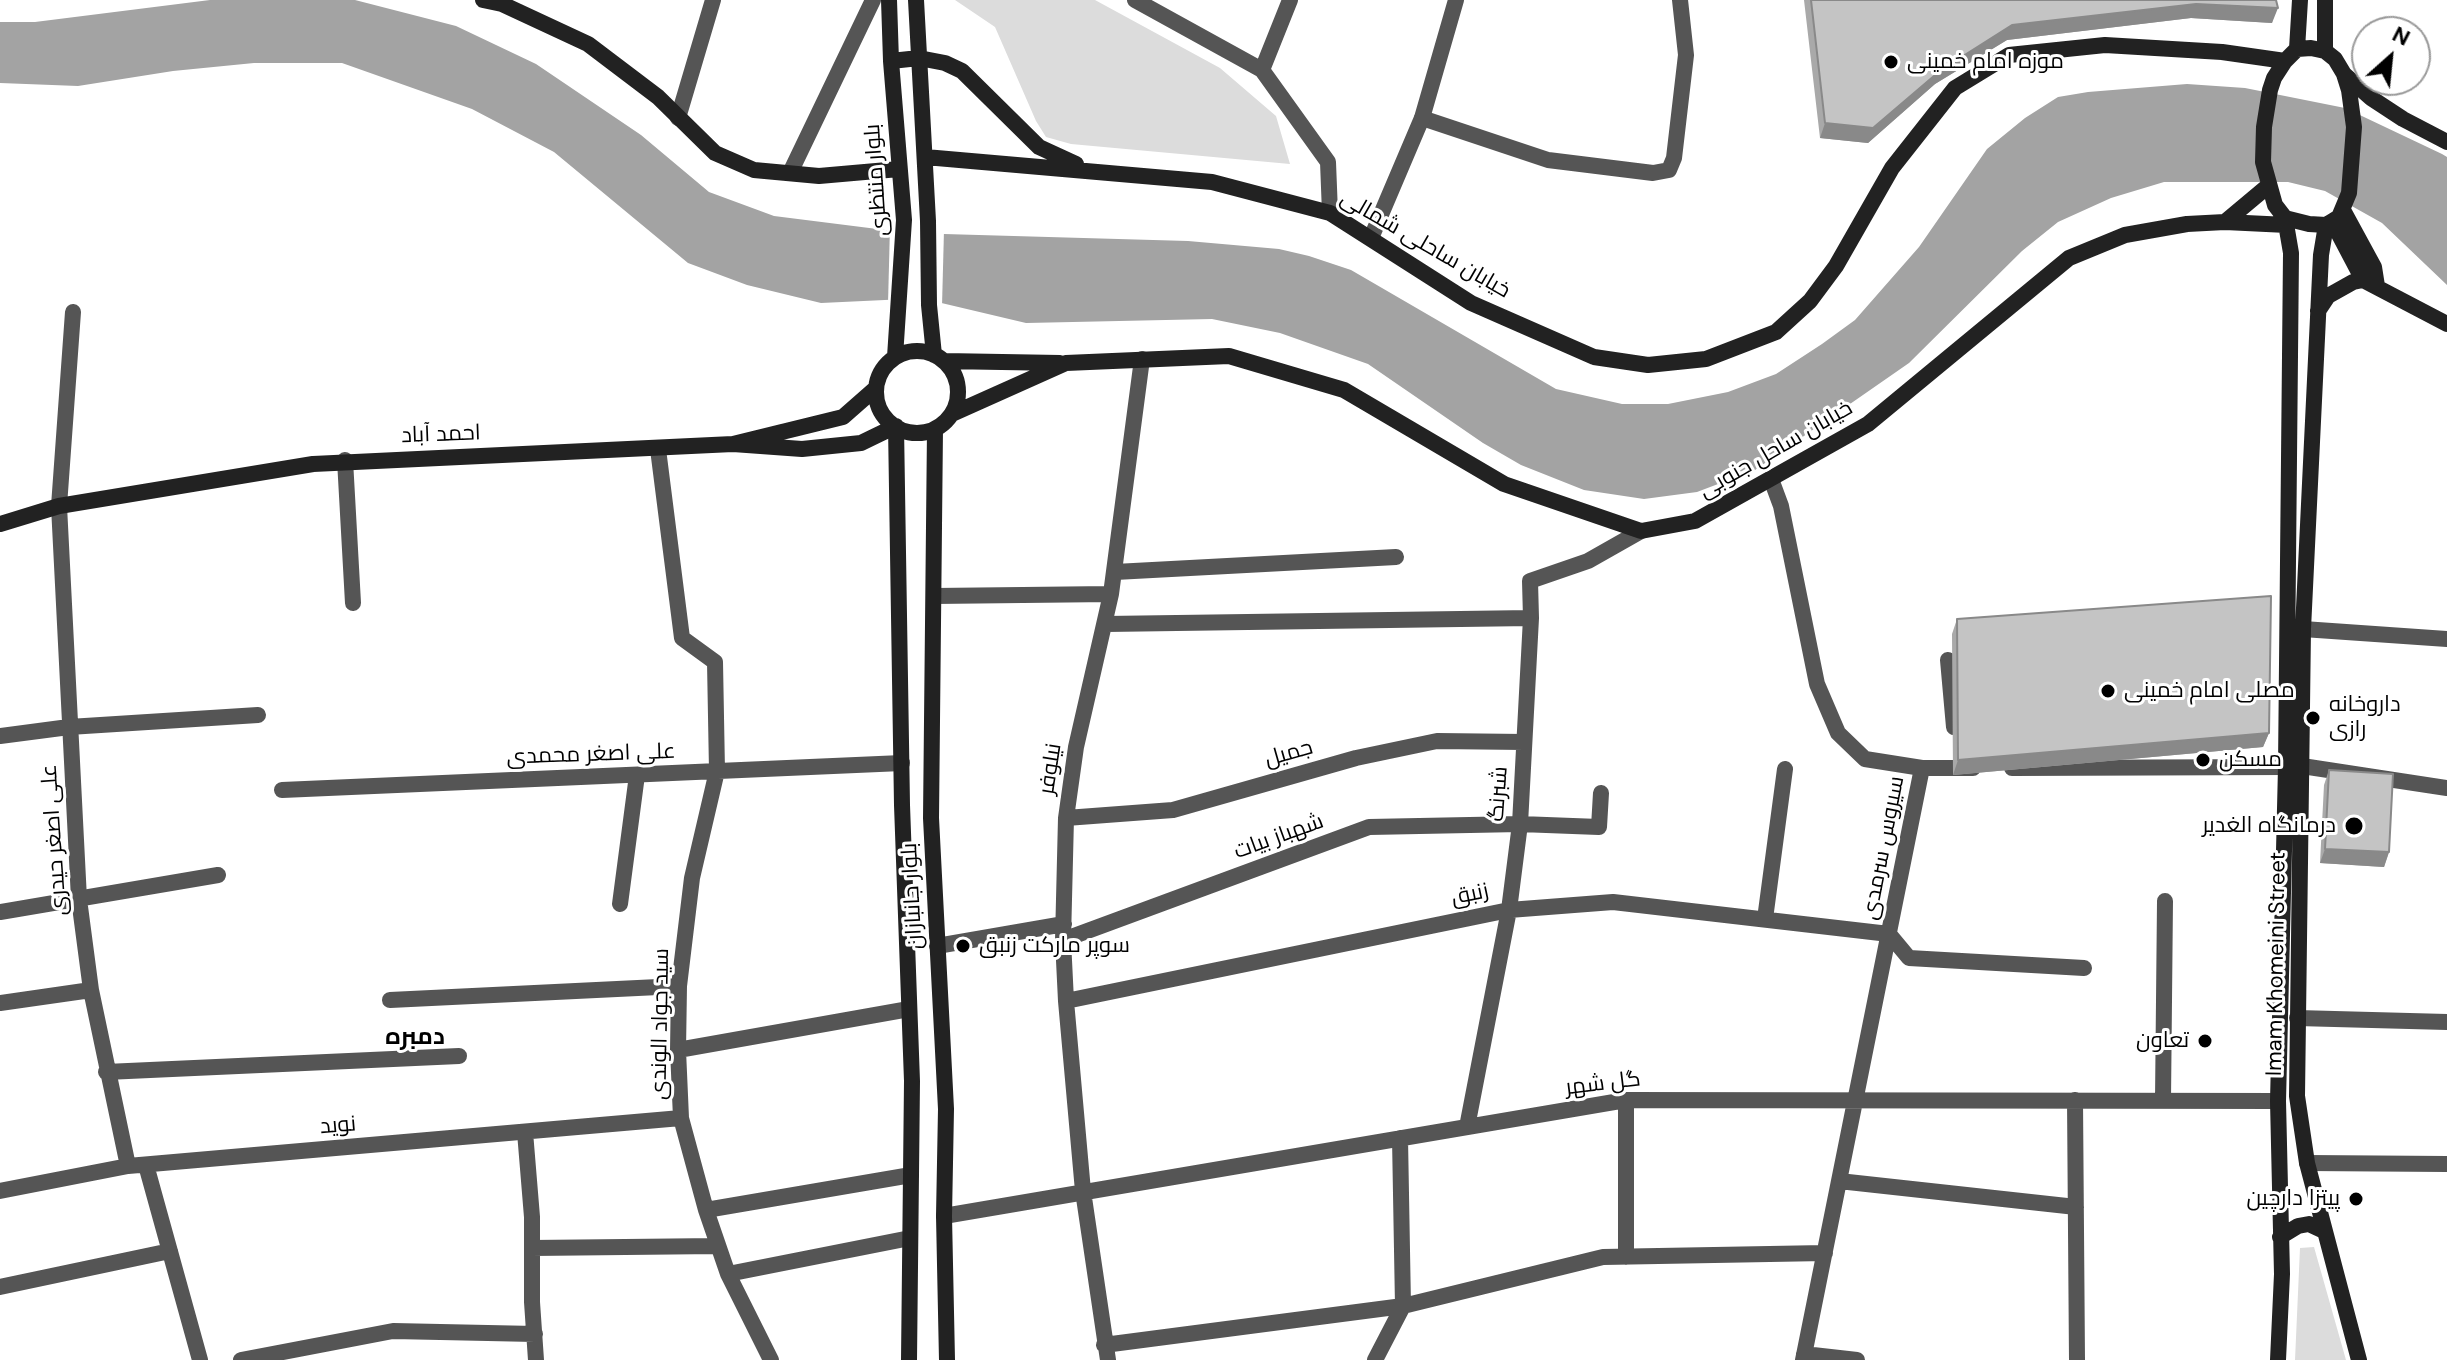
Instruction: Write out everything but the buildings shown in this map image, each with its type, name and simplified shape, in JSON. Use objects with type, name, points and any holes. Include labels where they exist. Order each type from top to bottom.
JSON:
[{"type":"main road","points":[[483,0],[502,4],[588,44],[658,97],[715,153],[754,170],[819,176],[899,169]]},
{"type":"main road","name":"بلوار منتظری","points":[[889,0],[904,220],[901,305],[895,357]]},
{"type":"main road","points":[[916,0],[928,221],[929,305],[939,358],[956,380],[958,392],[952,414],[935,429],[908,431],[896,426],[880,410],[876,388],[879,376],[895,357],[914,351],[939,358],[1066,363]]},
{"type":"main road","points":[[2286,222],[2275,205],[2268,185],[2263,162],[2264,127],[2274,78],[2291,55],[2300,0]]},
{"type":"main road","points":[[2325,0],[2325,51],[2335,59],[2347,82],[2403,119],[2447,142]]},
{"type":"main road","name":"خیابان ساحلی شمالی","points":[[925,157],[1212,182],[1330,213],[1471,303],[1594,357],[1648,365],[1706,359],[1776,332],[1810,301],[1836,266],[1892,168],[1955,88],[2009,55],[2105,45],[2291,55],[2325,51]]},
{"type":"main road","points":[[891,61],[919,58],[945,63],[962,71],[1039,147],[1088,170]]},
{"type":"main road","name":"Imam Khomeini Street","points":[[2278,1360],[2282,1274],[2278,1101],[2321,255],[2349,193],[2354,127],[2347,82]]},
{"type":"main road","points":[[2225,222],[2268,185]]},
{"type":"main road","points":[[2337,216],[2374,267],[2370,283]]},
{"type":"main road","name":"خیابان ساحل جنوبی","points":[[952,414],[1066,363],[1229,356],[1344,390],[1504,484],[1641,531],[1695,521],[1868,424],[2069,258],[2125,235],[2187,224],[2309,224],[2337,216]]},
{"type":"main road","name":"Imam Khomeini Street","points":[[2286,222],[2291,253],[2297,1096],[2307,1163],[2359,1360]]},
{"type":"main road","points":[[2318,311],[2328,296],[2353,282],[2370,283],[2447,324]]},
{"type":"main road","name":"احمد آباد","points":[[0,524],[59,506],[345,460],[733,444],[843,417],[876,388]]},
{"type":"main road","points":[[733,444],[802,449],[861,443],[896,426]]},
{"type":"main road","name":"بلوار جانبازان","points":[[896,426],[909,1009],[909,1360]]},
{"type":"main road","name":"بلوار جانبازان","points":[[935,429],[931,818],[946,1109],[944,1216],[947,1360]]},
{"type":"main road","points":[[2280,1237],[2298,1226],[2309,1224],[2324,1231]]},
{"type":"street","points":[[678,118],[713,0]]},
{"type":"street","points":[[790,173],[873,0]]},
{"type":"street","points":[[1135,0],[1262,70],[1328,162],[1330,213]]},
{"type":"street","points":[[1262,70],[1290,0]]},
{"type":"street","points":[[1371,238],[1422,118],[1456,0]]},
{"type":"street","points":[[1422,118],[1548,160],[1653,173],[1669,170],[1674,158],[1686,55],[1680,0]]},
{"type":"street","name":"علی اصغر حیدری","points":[[73,312],[59,506],[79,899],[106,1072],[128,1166]]},
{"type":"street","name":"نیلوفر","points":[[1106,1353],[1083,1191],[1066,1001],[1066,818],[1076,747],[1106,624],[1115,572],[1142,359]]},
{"type":"street","name":"سید جواد الوندی","points":[[658,449],[682,638],[715,662],[717,771],[692,878],[679,986],[681,1118],[706,1210],[728,1274],[771,1360]]},
{"type":"street","points":[[345,460],[353,603]]},
{"type":"street","name":"سیروس سرمدی","points":[[1771,479],[1781,506],[1817,684],[1838,733],[1865,759],[1922,768],[1804,1357]]},
{"type":"street","name":"شبرنگ","points":[[1467,1127],[1509,910],[1520,824],[1531,618],[1530,581],[1588,561],[1641,531]]},
{"type":"street","points":[[1115,572],[1396,557]]},
{"type":"street","points":[[934,596],[1111,594]]},
{"type":"street","points":[[1106,624],[1531,618]]},
{"type":"street","points":[[2303,629],[2447,639]]},
{"type":"street","points":[[1948,660],[1957,753]]},
{"type":"street","points":[[0,736],[69,727],[258,715]]},
{"type":"street","name":"جمیل","points":[[1066,818],[1173,810],[1356,758],[1437,741],[1524,742]]},
{"type":"street","points":[[1922,768],[1957,753],[2294,766],[2447,788]]},
{"type":"street","name":"علی اصغر محمدی","points":[[282,790],[902,763]]},
{"type":"street","points":[[1765,919],[1785,769]]},
{"type":"street","points":[[620,904],[637,775]]},
{"type":"street","name":"شهباز بیات","points":[[937,946],[1064,932],[1369,827],[1520,824],[1599,827],[1601,793]]},
{"type":"street","points":[[0,912],[218,875]]},
{"type":"street","points":[[2163,1100],[2165,901]]},
{"type":"street","name":"زنبق","points":[[1066,1001],[1509,910],[1613,902],[1889,934]]},
{"type":"street","points":[[1889,934],[1909,958],[2084,968]]},
{"type":"street","points":[[390,1000],[679,986]]},
{"type":"street","points":[[0,1003],[91,990]]},
{"type":"street","points":[[678,1050],[909,1009]]},
{"type":"street","points":[[2297,1018],[2447,1022]]},
{"type":"street","points":[[106,1072],[459,1056]]},
{"type":"street","points":[[1626,1100],[1626,1257]]},
{"type":"street","name":"گل شهر","points":[[944,1216],[1626,1100],[2278,1101]]},
{"type":"street","points":[[2075,1100],[2077,1360]]},
{"type":"street","name":"نوید","points":[[0,1191],[128,1166],[681,1118]]},
{"type":"street","points":[[525,1132],[532,1217],[536,1360]]},
{"type":"street","points":[[1375,1360],[1403,1306],[1400,1138]]},
{"type":"street","points":[[2307,1163],[2447,1164]]},
{"type":"street","points":[[146,1165],[200,1360]]},
{"type":"street","points":[[706,1210],[911,1175]]},
{"type":"street","points":[[1839,1181],[2076,1207]]},
{"type":"street","points":[[728,1274],[910,1238]]},
{"type":"street","points":[[532,1248],[718,1246]]},
{"type":"street","points":[[0,1287],[170,1251]]},
{"type":"street","points":[[1106,1353],[1403,1306],[1603,1257],[1825,1253]]},
{"type":"street","points":[[241,1360],[393,1331],[535,1334]]},
{"type":"street","points":[[1804,1357],[1857,1360]]},
{"type":"shaded area","points":[[210,0],[355,0],[456,26],[536,64],[641,135],[709,192],[774,216],[909,233],[1188,241],[1279,249],[1309,256],[1351,270],[1556,389],[1622,404],[1668,404],[1728,392],[1776,374],[1822,344],[1855,320],[1919,247],[1987,149],[2025,118],[2058,97],[2088,92],[2187,84],[2245,88],[2345,108],[2442,154],[2447,157],[2447,285],[2382,223],[2325,191],[2288,182],[2164,182],[2111,198],[2058,222],[2022,251],[1909,363],[1755,470],[1697,492],[1644,499],[1584,490],[1521,465],[1483,443],[1368,364],[1280,333],[1212,319],[1026,323],[933,301],[906,299],[821,303],[747,285],[688,263],[554,152],[472,109],[342,63],[254,63],[173,71],[78,86],[0,83],[0,22],[35,22]]},
{"type":"shaded area","points":[[955,0],[1095,0],[1220,68],[1276,116],[1290,164],[1071,144],[1046,137],[995,27]]},
{"type":"shaded area","points":[[2314,1247],[2346,1360],[2295,1360],[2300,1248]]},
{"type":"pier","points":[[890,226],[944,230],[942,306],[888,304]]},
{"type":"place","name":"موزه امام خمینی","points":[[1891,62]]},
{"type":"place","name":"مصلی امام خمینی","points":[[2108,691]]},
{"type":"place","name":"داروخانه رازی","points":[[2313,718]]},
{"type":"place","name":"مسکن","points":[[2203,760]]},
{"type":"place","name":"درمانگاه الغدیر","points":[[2354,826]]},
{"type":"place","name":"سوپر مارکت زنبق","points":[[963,946]]},
{"type":"place","name":"تعاون","points":[[2205,1041]]},
{"type":"place","name":"پیتزا دارچین","points":[[2356,1199]]},
{"type":"district","name":"دمبره","points":[[415,1038]]}]
